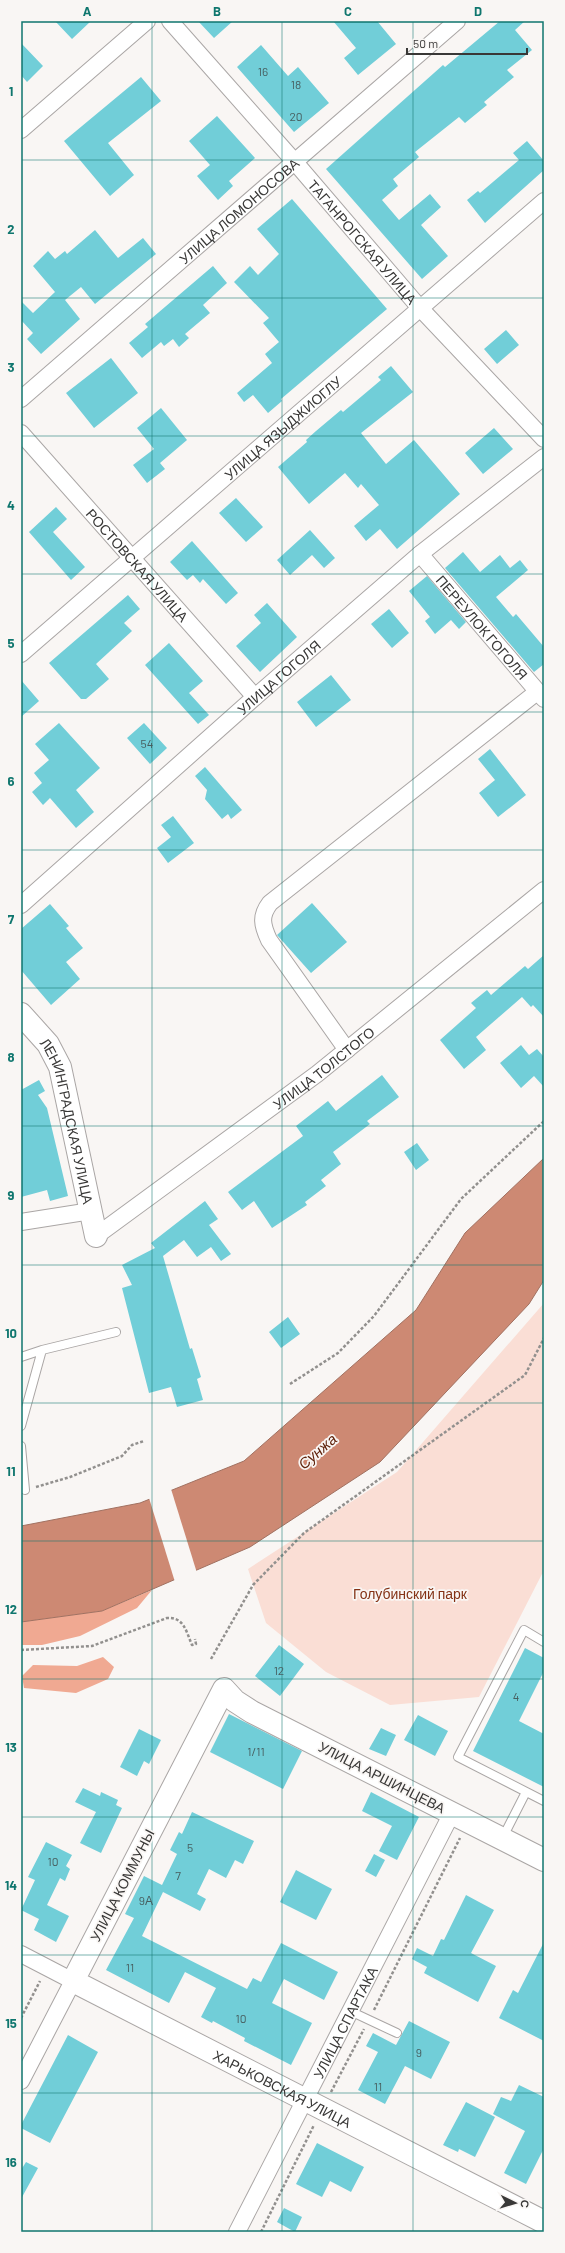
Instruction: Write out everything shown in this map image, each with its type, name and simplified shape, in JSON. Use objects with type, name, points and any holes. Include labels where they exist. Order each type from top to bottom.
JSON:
[{"type":"main road","name":"ЛЕНИНГРАДСКАЯ УЛИЦА","points":[[21,1014],[48,1044],[60,1067],[96,1236]]},
{"type":"main road","name":"УЛИЦА АРШИНЦЕВА","points":[[224,1689],[235,1701],[252,1712],[544,1860]]},
{"type":"main road","name":"УЛИЦА КОММУНЫ","points":[[73,1981],[224,1689]]},
{"type":"main road","name":"ХАРЬКОВСКАЯ УЛИЦА","points":[[73,1981],[541,2223]]},
{"type":"street","points":[[21,130],[147,21]]},
{"type":"street","name":"ТАГАНРОГСКАЯ УЛИЦА","points":[[170,21],[294,161],[419,307],[544,439]]},
{"type":"street","name":"УЛИЦА ЛОМОНОСОВА","points":[[21,399],[457,21]]},
{"type":"street","name":"УЛИЦА ЯЗЫДЖИОГЛУ","points":[[21,654],[544,200]]},
{"type":"street","name":"РОСТОВСКАЯ УЛИЦА","points":[[21,433],[255,697]]},
{"type":"street","name":"УЛИЦА ГОГОЛЯ","points":[[21,905],[255,697],[420,554],[544,457]]},
{"type":"street","name":"ПЕРЕУЛОК ГОГОЛЯ","points":[[420,554],[541,696]]},
{"type":"street","points":[[347,1050],[269,940],[262,925],[263,911],[270,903],[541,696]]},
{"type":"street","name":"УЛИЦА ТОЛСТОГО","points":[[96,1236],[317,1074],[544,890]]},
{"type":"street","points":[[21,1222],[91,1211]]},
{"type":"street","name":"УЛИЦА СПАРТАКА","points":[[237,2232],[452,1813]]},
{"type":"street","name":"ХАРЬКОВСКАЯ УЛИЦА","points":[[21,1954],[73,1981]]},
{"type":"street","name":"УЛИЦА КОММУНЫ","points":[[21,2081],[73,1981]]},
{"type":"lane","points":[[21,1357],[42,1350],[116,1332]]},
{"type":"lane","points":[[21,1426],[42,1350]]},
{"type":"lane","points":[[21,1446],[25,1490]]},
{"type":"lane","points":[[544,1642],[524,1630],[458,1757],[544,1801]]},
{"type":"lane","points":[[502,1838],[526,1792]]},
{"type":"lane","points":[[350,2011],[397,2033]]},
{"type":"path","points":[[290,1384],[338,1353],[374,1316],[461,1199],[544,1121]]},
{"type":"path","points":[[211,1659],[253,1585],[304,1533],[525,1375],[544,1338]]},
{"type":"path","points":[[25,1490],[70,1477],[116,1459],[122,1456],[132,1445],[144,1441]]},
{"type":"path","points":[[21,1650],[92,1646],[167,1618],[176,1618],[184,1624],[192,1646],[196,1644],[195,1639]]},
{"type":"path","points":[[21,2018],[47,1968]]},
{"type":"green space","name":"Голубинский парк","points":[[544,1303],[544,1575],[542,1574],[479,1697],[390,1705],[326,1672],[266,1623],[248,1569],[397,1472]]},
{"type":"shaded area","points":[[152,1590],[137,1608],[80,1636],[42,1645],[21,1645],[21,1622],[102,1611]]},
{"type":"shaded area","points":[[103,1657],[114,1667],[108,1679],[76,1693],[24,1688],[22,1676],[33,1665],[77,1666]]},
{"type":"water","name":"Сунжа","points":[[544,1158],[544,1280],[529,1304],[380,1462],[250,1547],[102,1611],[21,1622],[21,1526],[140,1503],[244,1461],[416,1310],[465,1233]]},
{"type":"pier","points":[[171,1489],[197,1573],[175,1582],[149,1498]]},
{"type":"building","points":[[55,21],[91,21],[72,39]]},
{"type":"building","points":[[198,21],[233,21],[214,38]]},
{"type":"building","points":[[333,21],[377,21],[396,44],[358,75],[344,58],[356,48]]},
{"type":"building","points":[[500,21],[525,21],[515,30],[532,50],[507,70],[514,77],[484,102],[487,105],[465,123],[459,117],[415,152],[419,157],[393,179],[398,186],[382,200],[399,220],[430,194],[441,207],[421,225],[448,256],[422,279],[326,169],[443,65],[445,67]]},
{"type":"building","points":[[21,43],[43,66],[27,82],[21,75]]},
{"type":"building","points":[[261,45],[288,76],[298,67],[329,103],[294,132],[237,67]]},
{"type":"building","points":[[141,77],[161,101],[108,143],[134,175],[110,196],[64,141]]},
{"type":"building","points":[[217,116],[255,158],[229,181],[233,186],[218,200],[197,176],[210,165],[189,141]]},
{"type":"building","points":[[527,141],[544,161],[544,170],[485,223],[467,200],[478,191],[480,193],[519,160],[513,153]]},
{"type":"building","points":[[292,199],[387,309],[281,399],[282,401],[268,413],[253,395],[244,402],[237,393],[272,363],[265,354],[279,342],[263,323],[269,318],[234,282],[250,266],[258,275],[279,254],[257,229]]},
{"type":"building","points":[[95,230],[118,258],[143,238],[156,254],[95,304],[81,287],[65,300],[80,319],[41,354],[27,339],[33,333],[21,320],[21,301],[33,313],[55,292],[33,266],[48,251],[55,259],[65,251],[67,254]]},
{"type":"building","points":[[213,266],[227,283],[203,305],[210,313],[185,334],[189,338],[179,347],[173,339],[164,346],[161,342],[142,358],[129,343],[148,327],[145,324]]},
{"type":"building","points":[[506,330],[519,345],[497,364],[484,349]]},
{"type":"building","points":[[111,358],[138,393],[94,428],[66,393]]},
{"type":"building","points":[[391,366],[413,392],[361,433],[386,464],[414,440],[460,494],[397,549],[380,529],[366,541],[354,526],[379,505],[361,484],[358,488],[345,473],[309,504],[278,467],[307,442],[306,440],[316,431],[341,410],[343,412],[381,380],[378,377]]},
{"type":"building","points":[[161,408],[187,440],[160,463],[165,469],[147,483],[133,465],[154,449],[137,428]]},
{"type":"building","points":[[494,428],[513,449],[483,474],[465,453]]},
{"type":"building","points":[[236,498],[263,527],[246,542],[219,513]]},
{"type":"building","points":[[56,507],[67,519],[53,532],[85,567],[71,580],[29,532]]},
{"type":"building","points":[[310,530],[335,558],[324,568],[312,555],[290,575],[277,560]]},
{"type":"building","points":[[192,541],[238,593],[226,604],[203,579],[200,583],[193,575],[187,580],[170,562]]},
{"type":"building","points":[[463,552],[480,572],[500,555],[510,568],[520,560],[528,570],[496,597],[513,617],[516,614],[544,647],[544,664],[534,672],[445,568]]},
{"type":"building","points":[[427,576],[466,622],[459,629],[451,620],[435,634],[425,621],[430,617],[409,591]]},
{"type":"building","points":[[128,595],[140,609],[124,623],[132,631],[96,664],[109,679],[86,699],[81,699],[49,663]]},
{"type":"building","points":[[267,603],[297,637],[260,672],[236,646],[261,623],[254,615]]},
{"type":"building","points":[[389,609],[409,633],[392,648],[371,624]]},
{"type":"building","points":[[169,643],[203,681],[189,693],[209,715],[198,724],[145,665]]},
{"type":"building","points":[[331,675],[351,700],[316,727],[297,702]]},
{"type":"building","points":[[21,680],[39,701],[21,717]]},
{"type":"building","points":[[59,723],[100,768],[76,790],[94,812],[76,828],[50,798],[43,805],[32,792],[42,783],[34,773],[49,760],[35,744]]},
{"type":"building","points":[[144,723],[167,748],[150,764],[127,738]]},
{"type":"building","points":[[490,749],[526,795],[498,817],[479,793],[495,780],[478,759]]},
{"type":"building","points":[[205,767],[242,810],[231,819],[228,814],[222,819],[205,799],[207,790],[195,776]]},
{"type":"building","points":[[173,816],[194,843],[168,863],[157,848],[171,837],[161,825]]},
{"type":"building","points":[[312,903],[347,942],[311,973],[277,935]]},
{"type":"building","points":[[50,904],[69,926],[66,928],[83,948],[66,962],[80,979],[51,1005],[21,970],[21,929]]},
{"type":"building","points":[[544,955],[544,1017],[533,1005],[531,1007],[522,997],[476,1037],[486,1050],[464,1069],[440,1040],[476,1008],[471,1003],[487,990],[491,995],[525,966],[528,969]]},
{"type":"building","points":[[521,1045],[529,1055],[537,1049],[544,1057],[544,1087],[534,1076],[521,1088],[500,1063]]},
{"type":"building","points":[[382,1075],[399,1097],[367,1121],[370,1124],[333,1152],[341,1164],[321,1180],[326,1186],[305,1202],[307,1205],[272,1228],[254,1201],[242,1210],[228,1192],[303,1136],[296,1126],[328,1101],[336,1111]]},
{"type":"building","points":[[39,1080],[45,1091],[38,1095],[47,1108],[68,1196],[50,1201],[47,1190],[21,1197],[21,1090]]},
{"type":"building","points":[[417,1143],[429,1160],[416,1170],[404,1152]]},
{"type":"building","points":[[205,1201],[218,1219],[209,1225],[231,1254],[221,1261],[211,1247],[197,1257],[184,1240],[163,1256],[190,1349],[192,1348],[201,1377],[197,1379],[203,1400],[177,1407],[171,1387],[149,1393],[122,1288],[132,1285],[122,1265],[155,1248],[151,1243]]},
{"type":"building","points":[[288,1317],[300,1334],[281,1348],[269,1332]]},
{"type":"building","points":[[279,1645],[304,1664],[280,1696],[255,1676]]},
{"type":"building","points":[[525,1648],[544,1658],[544,1671],[519,1721],[544,1734],[544,1787],[473,1751]]},
{"type":"building","points":[[229,1714],[302,1751],[283,1789],[210,1752]]},
{"type":"building","points":[[418,1715],[448,1731],[435,1756],[404,1740]]},
{"type":"building","points":[[381,1728],[396,1735],[386,1756],[369,1749]]},
{"type":"building","points":[[139,1729],[161,1740],[149,1764],[144,1761],[137,1776],[120,1767]]},
{"type":"building","points":[[83,1788],[100,1796],[101,1792],[118,1800],[116,1805],[122,1808],[101,1853],[80,1843],[96,1812],[75,1802]]},
{"type":"building","points":[[371,1792],[419,1817],[397,1860],[379,1851],[392,1826],[362,1811]]},
{"type":"building","points":[[192,1812],[254,1841],[243,1864],[235,1860],[226,1878],[209,1869],[197,1894],[206,1899],[200,1911],[163,1892],[142,1936],[247,1989],[253,1978],[261,1982],[281,1943],[338,1972],[324,2000],[284,1979],[272,2003],[312,2023],[291,2065],[244,2041],[245,2038],[213,2021],[212,2023],[201,2017],[216,1988],[185,1972],[169,2003],[106,1970],[134,1918],[125,1914],[144,1876],[162,1885],[177,1854],[170,1850],[179,1832],[182,1834]]},
{"type":"building","points":[[46,1842],[72,1855],[66,1866],[70,1869],[65,1881],[60,1878],[47,1905],[69,1916],[56,1942],[34,1930],[39,1919],[21,1910],[35,1880],[28,1877]]},
{"type":"building","points":[[374,1854],[385,1860],[376,1877],[365,1871]]},
{"type":"building","points":[[296,1870],[332,1889],[316,1920],[280,1902]]},
{"type":"building","points":[[466,1895],[494,1910],[471,1953],[496,1966],[478,2002],[424,1973],[427,1967],[412,1959],[417,1948],[433,1956],[441,1939],[444,1940]]},
{"type":"building","points":[[544,1942],[544,2041],[499,2018],[513,1990],[518,1993]]},
{"type":"building","points":[[409,2021],[450,2042],[431,2079],[405,2066],[385,2104],[358,2090],[378,2052],[366,2046],[373,2033],[396,2045]]},
{"type":"building","points":[[68,2035],[98,2052],[50,2143],[21,2128],[21,2125]]},
{"type":"building","points":[[519,2085],[544,2097],[544,2148],[526,2184],[504,2173],[525,2131],[493,2114],[501,2097],[511,2101]]},
{"type":"building","points":[[466,2102],[495,2117],[475,2157],[459,2149],[458,2152],[443,2145]]},
{"type":"building","points":[[317,2143],[364,2167],[351,2192],[330,2181],[322,2197],[296,2184]]},
{"type":"building","points":[[26,2162],[38,2168],[21,2199],[21,2170]]},
{"type":"building","points":[[284,2208],[302,2217],[295,2232],[277,2222]]}]
